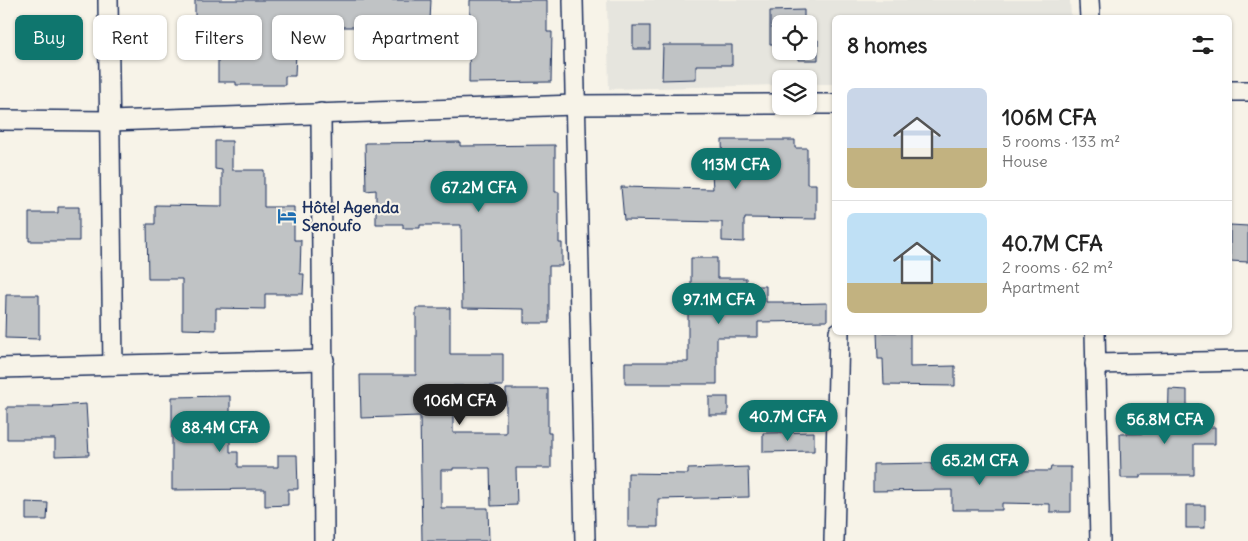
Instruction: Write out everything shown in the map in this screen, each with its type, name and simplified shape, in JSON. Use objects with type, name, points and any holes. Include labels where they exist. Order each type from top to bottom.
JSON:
[{"type":"street","points":[[108,0],[113,365]]},
{"type":"street","points":[[573,0],[585,541]]},
{"type":"street","points":[[1089,0],[1090,15]]},
{"type":"street","points":[[1232,91],[1248,91]]},
{"type":"street","points":[[0,120],[110,121],[575,105],[772,104]]},
{"type":"street","points":[[817,104],[832,104]]},
{"type":"street","points":[[321,113],[324,541]]},
{"type":"street","points":[[834,541],[839,335]]},
{"type":"street","points":[[1095,335],[1100,541]]},
{"type":"street","points":[[0,368],[324,360]]},
{"type":"street","points":[[1096,364],[1248,361]]},
{"type":"shaded area","points":[[607,0],[1070,0],[1071,15],[832,15],[832,84],[817,84],[817,70],[772,70],[772,85],[609,89]]},
{"type":"building","points":[[195,0],[431,0],[430,15],[354,15],[354,27],[344,27],[344,15],[272,15],[272,60],[296,60],[295,76],[285,76],[285,85],[236,85],[236,82],[218,82],[218,60],[262,60],[262,15],[195,15]]},
{"type":"building","points":[[470,0],[547,0],[547,32],[552,32],[551,82],[469,83],[469,60],[477,60],[477,15],[470,15]]},
{"type":"building","points":[[804,10],[804,15],[772,15],[772,44],[770,44],[770,11]]},
{"type":"building","points":[[633,26],[650,26],[650,49],[633,49]]},
{"type":"building","points":[[817,40],[818,40],[817,60]]},
{"type":"building","points":[[663,45],[732,45],[732,65],[696,65],[696,79],[662,80]]},
{"type":"building","points":[[722,140],[795,140],[795,148],[807,148],[807,184],[816,184],[816,219],[745,218],[744,242],[722,241],[722,222],[624,220],[621,187],[713,189],[712,173],[723,173]]},
{"type":"building","points":[[215,141],[232,141],[232,170],[264,170],[264,207],[294,207],[294,240],[301,240],[300,274],[304,274],[303,294],[265,294],[265,309],[216,308],[216,330],[182,329],[182,279],[148,279],[147,224],[155,224],[155,205],[222,206],[222,170],[215,169]]},
{"type":"building","points":[[460,142],[460,146],[555,145],[555,192],[559,192],[559,243],[562,243],[562,266],[549,266],[549,323],[524,323],[524,309],[462,308],[461,225],[420,225],[420,228],[403,228],[403,224],[376,224],[376,190],[366,191],[365,143]]},
{"type":"building","points":[[58,207],[79,207],[79,241],[29,241],[29,213],[58,213]]},
{"type":"building","points":[[1232,225],[1248,226],[1248,262],[1232,261]]},
{"type":"building","points":[[691,258],[717,258],[717,278],[746,278],[746,286],[766,286],[766,302],[783,302],[783,304],[827,303],[827,321],[758,322],[758,337],[717,337],[717,384],[625,384],[625,362],[688,362],[688,306],[691,306]]},
{"type":"building","points":[[6,295],[39,295],[39,339],[5,338]]},
{"type":"building","points":[[416,308],[450,308],[450,354],[503,354],[503,386],[453,386],[453,433],[506,433],[506,389],[548,389],[548,433],[551,433],[551,468],[516,468],[517,505],[491,506],[490,468],[453,468],[453,470],[441,470],[441,508],[488,508],[489,541],[422,541],[420,416],[361,418],[360,375],[416,375]]},
{"type":"building","points":[[877,335],[910,335],[910,367],[955,366],[955,386],[884,385],[883,359],[878,359]]},
{"type":"building","points":[[1169,389],[1187,390],[1187,428],[1215,427],[1215,444],[1194,444],[1194,475],[1140,475],[1140,478],[1121,478],[1120,434],[1168,433]]},
{"type":"building","points":[[230,396],[230,452],[238,452],[238,467],[278,467],[278,455],[297,455],[298,489],[288,489],[288,505],[265,506],[265,489],[172,490],[172,397]]},
{"type":"building","points":[[709,397],[728,397],[728,415],[709,415]]},
{"type":"building","points":[[86,404],[89,455],[55,456],[55,439],[7,439],[7,407],[54,407]]},
{"type":"building","points":[[814,432],[814,451],[763,452],[763,433]]},
{"type":"building","points":[[932,463],[932,470],[1050,471],[1051,467],[1071,467],[1071,512],[1050,512],[1050,504],[1002,503],[1002,510],[952,510],[952,490],[873,491],[873,464]]},
{"type":"building","points":[[748,467],[749,497],[658,499],[658,527],[628,527],[628,473],[688,474],[688,469]]},
{"type":"building","points":[[26,502],[48,503],[47,520],[26,520]]},
{"type":"building","points":[[1186,505],[1205,505],[1205,528],[1186,528]]},
{"type":"place","name":"Hôtel Agenda Senoufo","points":[[287,216]]}]
